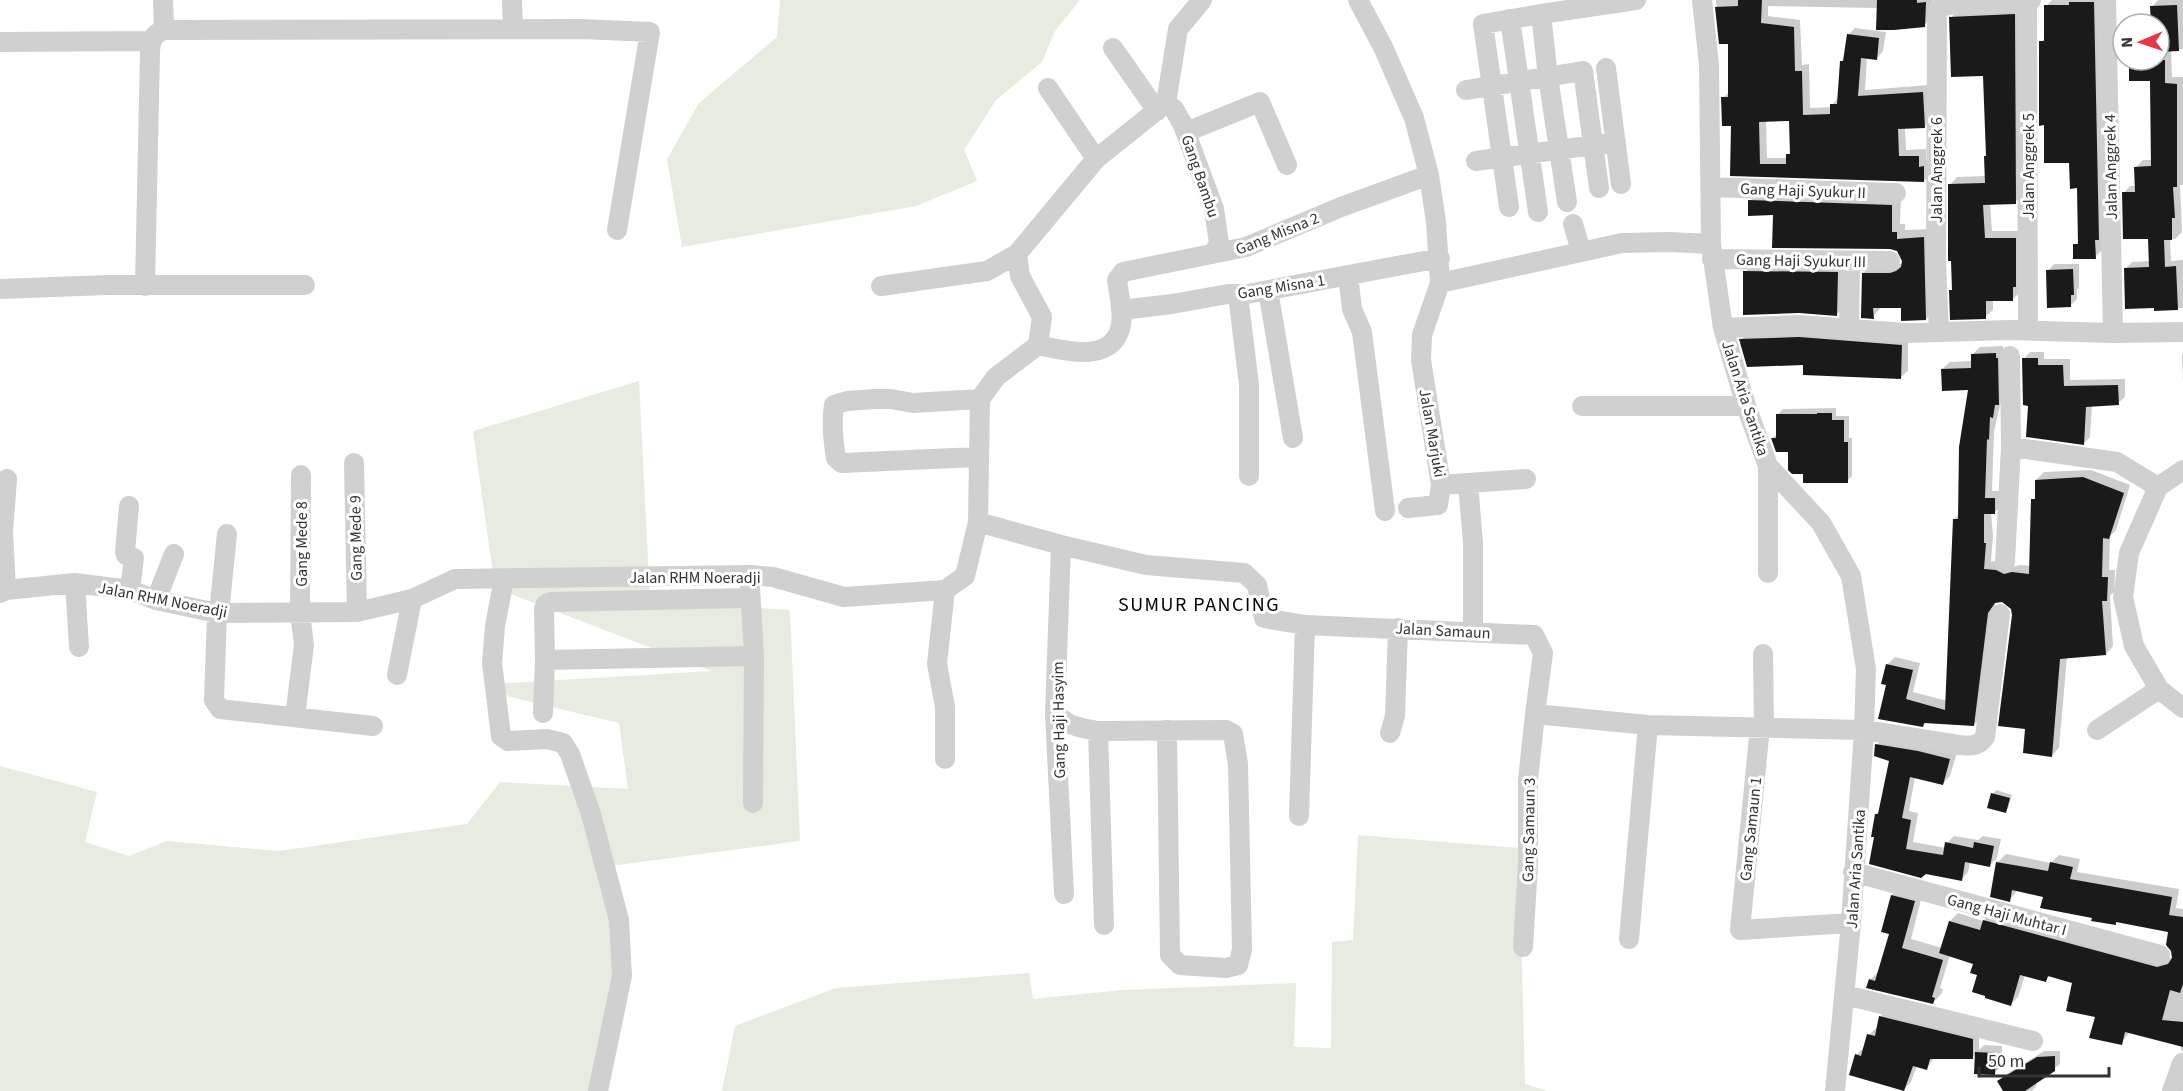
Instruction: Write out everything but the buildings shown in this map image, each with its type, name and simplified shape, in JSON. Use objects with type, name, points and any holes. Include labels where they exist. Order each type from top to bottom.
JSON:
[{"type":"street","points":[[145,286],[158,35],[163,0]]},
{"type":"street","points":[[512,0],[513,29]]},
{"type":"street","points":[[881,286],[987,270],[1017,254],[1096,159],[1162,107],[1178,29],[1202,0]]},
{"type":"street","name":"Jalan Marjuki","points":[[1358,0],[1383,47],[1414,118],[1429,175],[1440,258],[1440,283],[1422,335],[1421,360],[1441,485],[1468,483],[1473,543],[1473,631]]},
{"type":"street","points":[[1509,207],[1483,24],[1636,0]]},
{"type":"street","name":"Jalan Aria Santika","points":[[1702,0],[1709,65],[1712,252],[1723,328],[1746,406],[1768,466],[1821,523],[1851,576],[1866,669],[1851,923],[1835,1091]]},
{"type":"street","name":"Jalan Anggrek 4","points":[[2106,0],[2113,333]]},
{"type":"street","name":"Jalan Anggrek 6","points":[[1939,333],[1936,14],[1946,5],[2029,1]]},
{"type":"street","name":"Jalan Anggrek 5","points":[[2028,330],[2029,1]]},
{"type":"street","points":[[1541,14],[1548,77],[1568,202]]},
{"type":"street","points":[[1510,19],[1538,212]]},
{"type":"street","points":[[0,42],[158,35],[513,29],[650,32],[617,230]]},
{"type":"street","name":"Gang Bambu","points":[[1113,48],[1162,107],[1179,116],[1214,209],[1219,243],[1213,254]]},
{"type":"street","points":[[1606,68],[1621,184]]},
{"type":"street","points":[[1466,90],[1583,71],[1599,188]]},
{"type":"street","points":[[1048,88],[1096,159]]},
{"type":"street","points":[[1186,132],[1260,102],[1287,165]]},
{"type":"street","points":[[1476,161],[1616,142]]},
{"type":"street","name":"Gang Misna 2","points":[[1038,345],[1065,350],[1098,351],[1113,342],[1119,331],[1121,310],[1117,280],[1123,272],[1246,247],[1341,207],[1429,175]]},
{"type":"street","name":"Gang Haji Syukur II","points":[[1710,187],[1896,193]]},
{"type":"street","points":[[1573,224],[1581,251]]},
{"type":"street","name":"Gang Haji Syukur III","points":[[1440,283],[1622,243],[1669,242],[1712,252],[1850,261],[1890,261]]},
{"type":"street","points":[[945,759],[945,707],[937,664],[945,590],[965,576],[978,522],[977,457],[980,399],[996,377],[1038,345],[1042,317],[1020,276],[1017,254]]},
{"type":"street","name":"Gang Misna 1","points":[[1121,310],[1228,294],[1238,296],[1440,258]]},
{"type":"street","points":[[1849,330],[1850,261]]},
{"type":"street","points":[[1348,275],[1352,309],[1362,332],[1385,511]]},
{"type":"street","points":[[0,289],[107,285],[305,285]]},
{"type":"street","points":[[1268,290],[1283,391],[1293,438]]},
{"type":"street","points":[[1238,296],[1249,385],[1249,476]]},
{"type":"street","points":[[1723,328],[1800,326],[1939,333],[2028,330],[2113,333],[2183,332]]},
{"type":"street","points":[[2005,562],[2010,447],[2010,356]]},
{"type":"street","points":[[977,457],[842,463],[837,461],[832,432],[834,405],[847,401],[891,399],[913,403],[980,399]]},
{"type":"street","points":[[1582,406],[1746,406]]},
{"type":"street","points":[[2010,447],[2117,462],[2158,486]]},
{"type":"street","name":"Gang Mede 9","points":[[354,463],[357,612]]},
{"type":"street","points":[[1768,466],[1768,573]]},
{"type":"street","points":[[2183,470],[2158,486],[2129,553],[2123,597],[2134,646],[2159,689],[2183,708]]},
{"type":"street","name":"Gang Mede 8","points":[[295,717],[304,645],[300,613],[301,475]]},
{"type":"street","points":[[3,591],[3,532],[7,479]]},
{"type":"street","points":[[1468,483],[1526,479]]},
{"type":"street","points":[[1408,508],[1438,505],[1441,485]]},
{"type":"street","points":[[129,506],[125,552],[126,555],[134,558],[130,590]]},
{"type":"street","name":"Jalan Samaun","points":[[978,522],[1146,565],[1244,573],[1257,585],[1264,618],[1305,625],[1534,635],[1543,653],[1535,714]]},
{"type":"street","points":[[228,534],[218,613],[214,700],[216,706],[227,711],[373,726]]},
{"type":"street","name":"Gang Haji Hasyim","points":[[1061,545],[1055,714],[1064,894]]},
{"type":"street","points":[[156,600],[174,554]]},
{"type":"street","points":[[751,575],[749,598],[754,656],[753,803]]},
{"type":"street","name":"Jalan RHM Noeradji","points":[[3,591],[75,583],[130,590],[156,600],[218,613],[300,613],[357,612],[412,599],[455,579],[751,575],[773,577],[844,597],[945,590]]},
{"type":"street","points":[[504,579],[495,626],[492,663],[501,736],[508,741],[547,739],[563,742],[570,754],[591,814],[620,920],[622,976],[598,1091]]},
{"type":"street","points":[[75,583],[79,647]]},
{"type":"street","points":[[543,713],[544,609],[546,604],[551,602],[749,598]]},
{"type":"street","points":[[398,675],[412,599]]},
{"type":"street","points":[[1535,714],[1647,725],[1864,730],[1972,746],[1981,744],[1985,737],[2000,614]]},
{"type":"street","points":[[1299,816],[1305,625]]},
{"type":"street","points":[[1390,732],[1395,716],[1398,628]]},
{"type":"street","name":"Gang Samaun 1","points":[[1762,654],[1762,727],[1740,930],[1851,923]]},
{"type":"street","points":[[545,660],[754,656]]},
{"type":"street","points":[[2097,730],[2159,689]]},
{"type":"street","points":[[1055,714],[1069,724],[1098,730],[1167,730],[1226,730],[1233,734],[1238,764],[1242,950],[1238,965],[1226,968],[1180,965],[1170,955],[1167,730]]},
{"type":"street","name":"Gang Samaun 3","points":[[1523,947],[1528,865],[1528,780],[1535,714]]},
{"type":"street","points":[[1629,939],[1647,725]]},
{"type":"street","points":[[1098,730],[1104,925]]},
{"type":"street","name":"Gang Haji Muhtar I","points":[[1853,872],[2160,955]]},
{"type":"street","points":[[1845,995],[2033,1041]]},
{"type":"street","points":[[2172,1091],[2182,1063]]},
{"type":"shaded area","points":[[780,0],[1080,0],[1055,31],[1042,62],[996,100],[964,150],[977,181],[916,206],[682,247],[667,159],[699,103],[777,37]]},
{"type":"shaded area","points":[[639,381],[650,601],[790,610],[800,841],[610,866],[630,968],[602,1091],[0,1091],[0,766],[97,792],[85,842],[129,856],[167,841],[279,851],[467,824],[500,782],[628,789],[619,723],[510,697],[490,684],[712,671],[495,588],[473,431]]},
{"type":"shaded area","points":[[1358,835],[1519,848],[1525,1084],[1548,1091],[722,1091],[735,1026],[836,988],[1029,973],[1033,999],[1123,990],[1296,983],[1294,1047],[1331,1048],[1332,942],[1353,940]]},
{"type":"district","name":"SUMUR PANCING","points":[[1199,604]]}]
